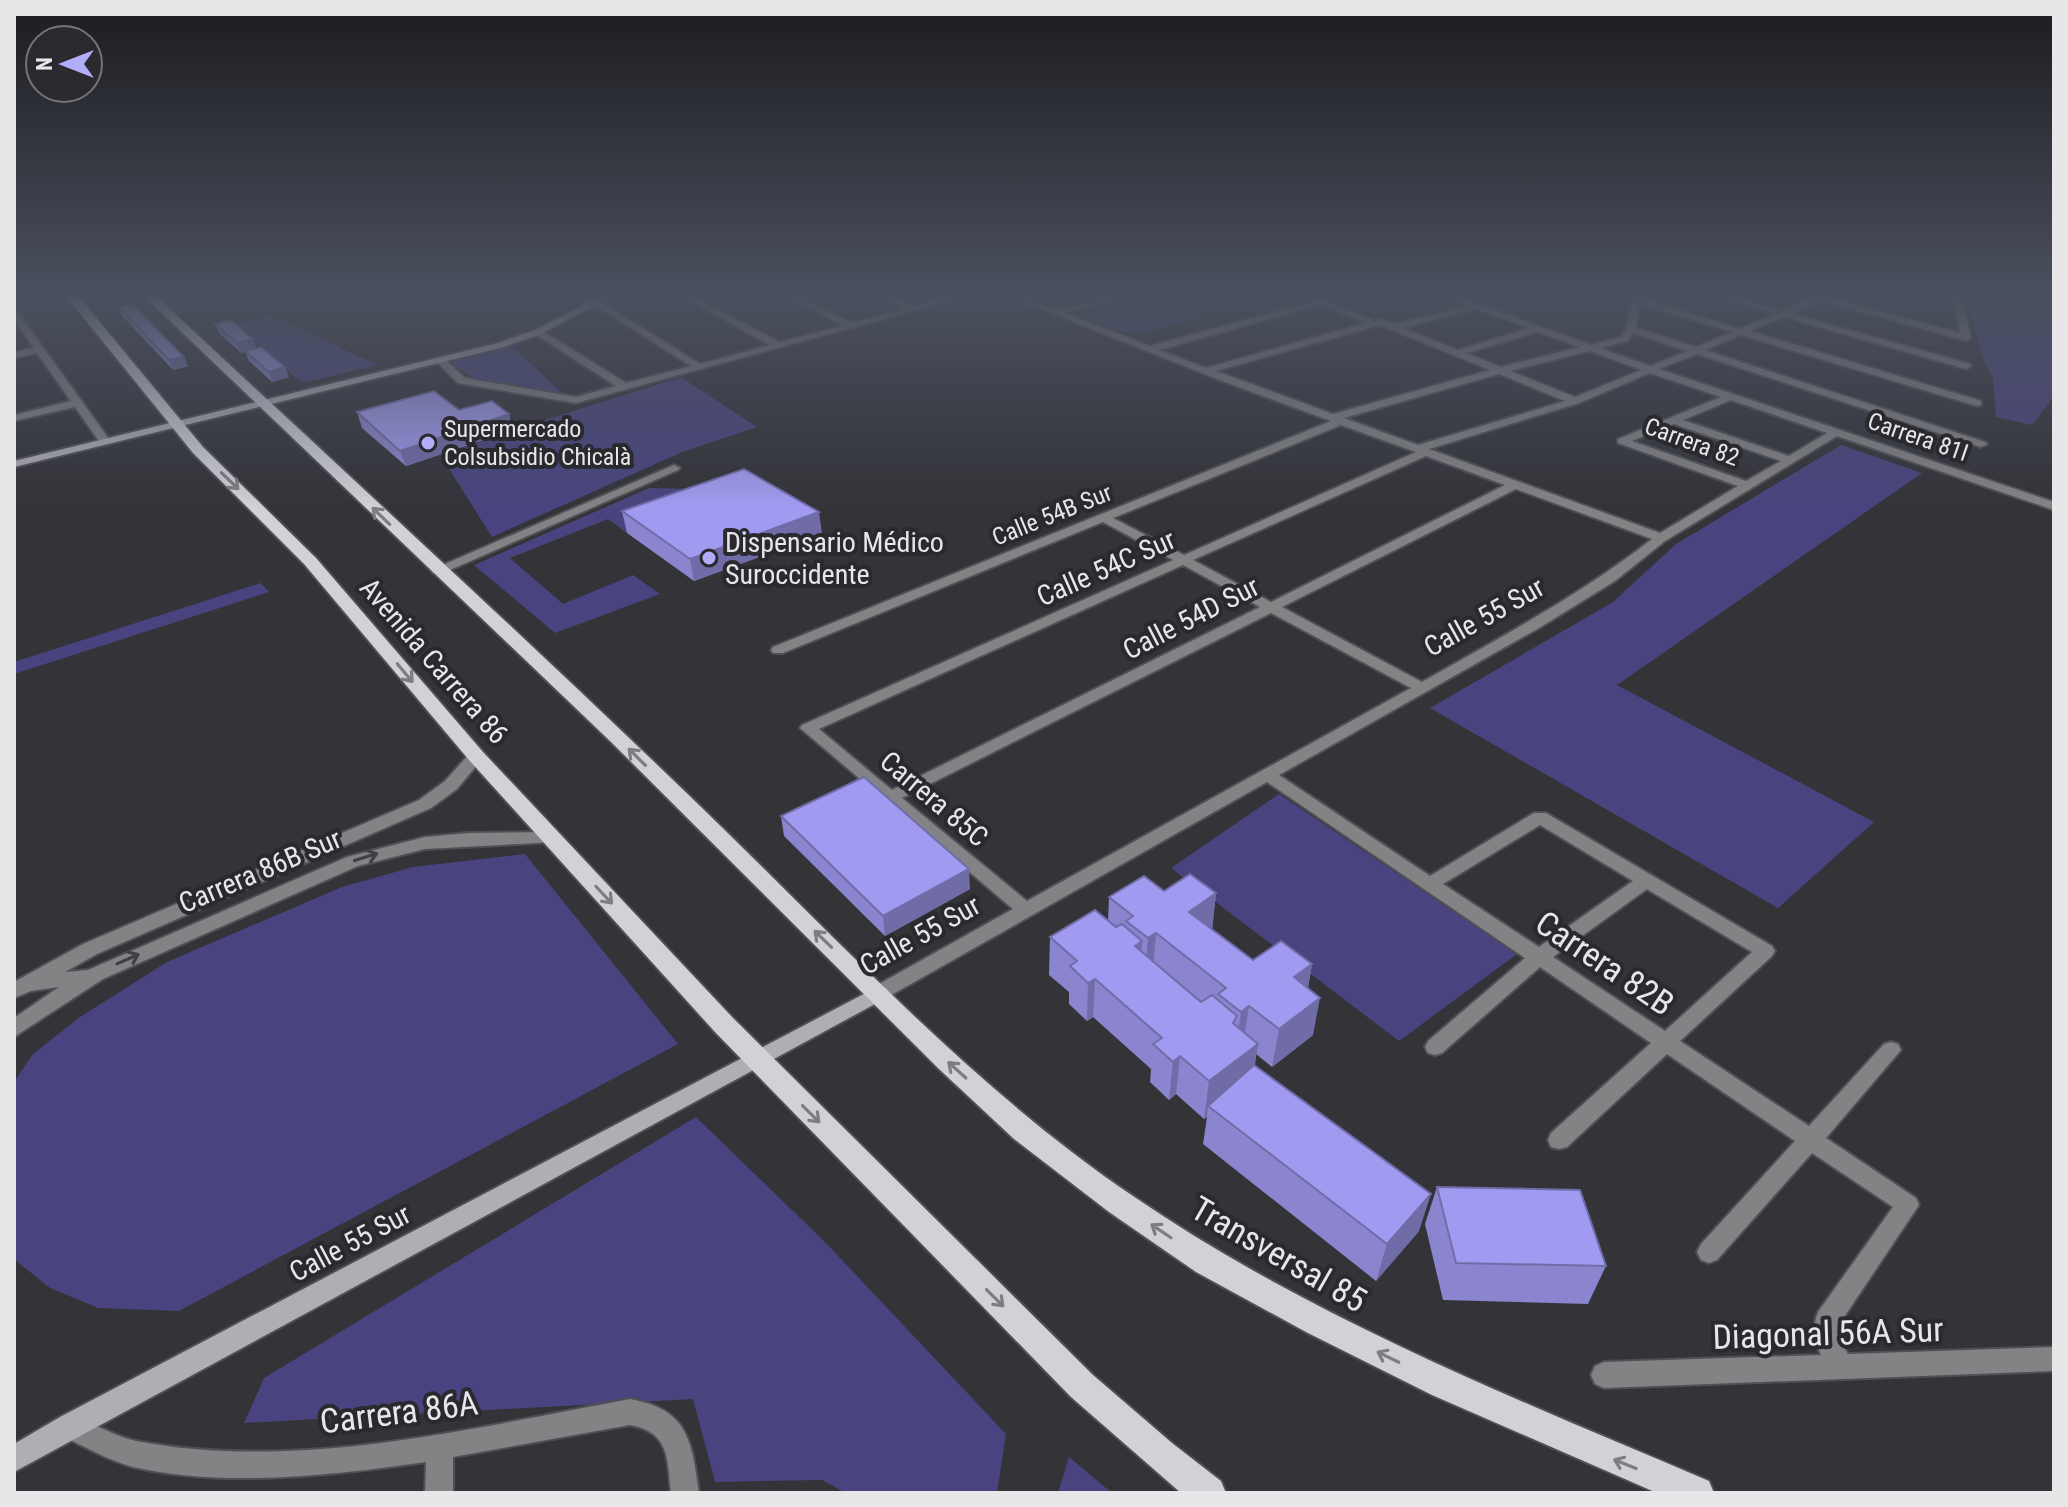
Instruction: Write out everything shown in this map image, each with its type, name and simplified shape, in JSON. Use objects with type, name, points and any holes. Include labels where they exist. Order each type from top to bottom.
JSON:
[{"type":"main road","name":"Avenida Carrera 86","points":[[131,367],[198,450],[310,561],[476,756],[756,1059]]},
{"type":"main road","name":"Avenida Carrera 86","points":[[225,367],[617,737],[879,993]]},
{"type":"main road","name":"Transversal 85","points":[[879,993],[948,1062],[1024,1131],[1119,1203],[1207,1262],[1317,1322],[1443,1384],[1697,1493]]},
{"type":"main road","points":[[756,1059],[1082,1386],[1160,1455],[1209,1493]]},
{"type":"street","points":[[53,367],[105,442]]},
{"type":"street","points":[[14,464],[410,367]]},
{"type":"street","points":[[448,367],[462,381],[576,400],[698,367]]},
{"type":"street","points":[[594,367],[625,387]]},
{"type":"street","points":[[1197,367],[1661,538]]},
{"type":"street","points":[[1206,371],[1219,367]]},
{"type":"street","points":[[1492,367],[1575,401]]},
{"type":"street","name":"Calle 54B Sur","points":[[778,650],[1337,420],[1516,367]]},
{"type":"street","name":"Carrera 81I","points":[[1643,367],[2054,506]]},
{"type":"street","name":"Calle 54C Sur","points":[[808,728],[1421,450],[1575,401],[1658,367]]},
{"type":"street","points":[[1748,367],[1981,444]]},
{"type":"street","points":[[1858,367],[1977,403]]},
{"type":"street","points":[[1673,420],[1730,397]]},
{"type":"street","points":[[14,418],[78,403]]},
{"type":"street","points":[[1673,420],[1790,460]]},
{"type":"street","name":"Carrera 82","points":[[1673,420],[1622,441],[1748,486]]},
{"type":"street","name":"Calle 55 Sur","points":[[14,1459],[69,1426],[879,993],[1585,594],[1661,538],[1836,432]]},
{"type":"street","points":[[438,570],[674,468]]},
{"type":"street","name":"Calle 54D Sur","points":[[891,797],[1515,485]]},
{"type":"street","points":[[1104,518],[1421,687]]},
{"type":"street","name":"Carrera 85C","points":[[808,728],[1026,910]]},
{"type":"street","name":"Carrera 86B Sur","points":[[17,987],[90,949],[425,804],[451,785],[476,756]]},
{"type":"street","name":"Carrera 82B","points":[[1266,774],[1908,1205],[1827,1320],[1828,1342],[1842,1368]]},
{"type":"street","points":[[1430,884],[1540,817],[1765,951],[1559,1140]]},
{"type":"street","name":"Carrera 86B Sur","points":[[14,1029],[96,974],[353,861],[425,843],[551,838]]},
{"type":"street","points":[[1435,1047],[1539,957],[1647,880]]},
{"type":"street","points":[[17,987],[96,974]]},
{"type":"street","points":[[1709,1252],[1891,1050]]},
{"type":"street","name":"Diagonal 56A Sur","points":[[1604,1375],[2054,1359]]},
{"type":"street","name":"Carrera 86A","points":[[69,1426],[133,1453],[220,1462],[315,1460],[440,1447],[630,1412],[648,1413],[665,1423],[674,1433],[685,1493]]},
{"type":"street","points":[[439,1493],[440,1447]]},
{"type":"shaded area","points":[[284,367],[367,367],[303,383]]},
{"type":"shaded area","points":[[458,367],[535,367],[562,393],[488,382]]},
{"type":"shaded area","points":[[1987,367],[2054,367],[2054,396],[2032,425],[1996,417],[1993,378]]},
{"type":"shaded area","points":[[681,377],[757,427],[682,452],[492,537],[441,456],[513,430]]},
{"type":"shaded area","points":[[1841,445],[1922,473],[1617,685],[1874,822],[1778,908],[1430,708],[1613,602],[1676,544]]},
{"type":"shaded area","points":[[649,488],[748,490],[627,533],[608,519],[510,558],[563,604],[633,575],[660,594],[555,633],[474,565]]},
{"type":"shaded area","points":[[261,583],[269,592],[14,674],[14,662]]},
{"type":"shaded area","points":[[1279,794],[1517,954],[1399,1041],[1171,868]]},
{"type":"shaded area","points":[[525,854],[678,1044],[179,1311],[98,1308],[50,1288],[14,1259],[14,1082],[33,1054],[80,1017],[167,962],[342,887],[413,867]]},
{"type":"shaded area","points":[[696,1117],[825,1242],[1006,1434],[997,1493],[846,1493],[822,1480],[715,1482],[693,1399],[244,1423],[264,1378]]},
{"type":"shaded area","points":[[1069,1457],[1112,1493],[1058,1493]]},
{"type":"building","points":[[264,367],[284,367],[269,372]]},
{"type":"building","points":[[434,391],[459,410],[492,401],[509,414],[400,451],[357,412]]},
{"type":"building","points":[[744,469],[819,512],[690,559],[622,511]]},
{"type":"building","points":[[864,777],[969,869],[883,916],[781,816]]},
{"type":"building","points":[[1190,874],[1216,893],[1189,912],[1253,960],[1281,941],[1312,964],[1294,977],[1320,998],[1279,1029],[1249,1006],[1241,1012],[1218,994],[1226,988],[1156,933],[1148,938],[1126,921],[1133,916],[1109,897],[1144,876],[1164,891]]},
{"type":"building","points":[[1095,910],[1116,927],[1122,924],[1142,941],[1135,946],[1201,1002],[1212,995],[1237,1016],[1233,1023],[1258,1044],[1209,1081],[1180,1056],[1173,1062],[1153,1044],[1162,1038],[1095,979],[1088,983],[1070,966],[1077,961],[1050,937]]},
{"type":"building","points":[[1254,1065],[1431,1194],[1387,1244],[1208,1106]]},
{"type":"building","points":[[1437,1187],[1580,1190],[1606,1266],[1456,1263]]},
{"type":"place","name":"Supermercado Colsubsidio Chicalà","points":[[428,443]]},
{"type":"place","name":"Dispensario Médico Suroccidente","points":[[709,558]]}]
